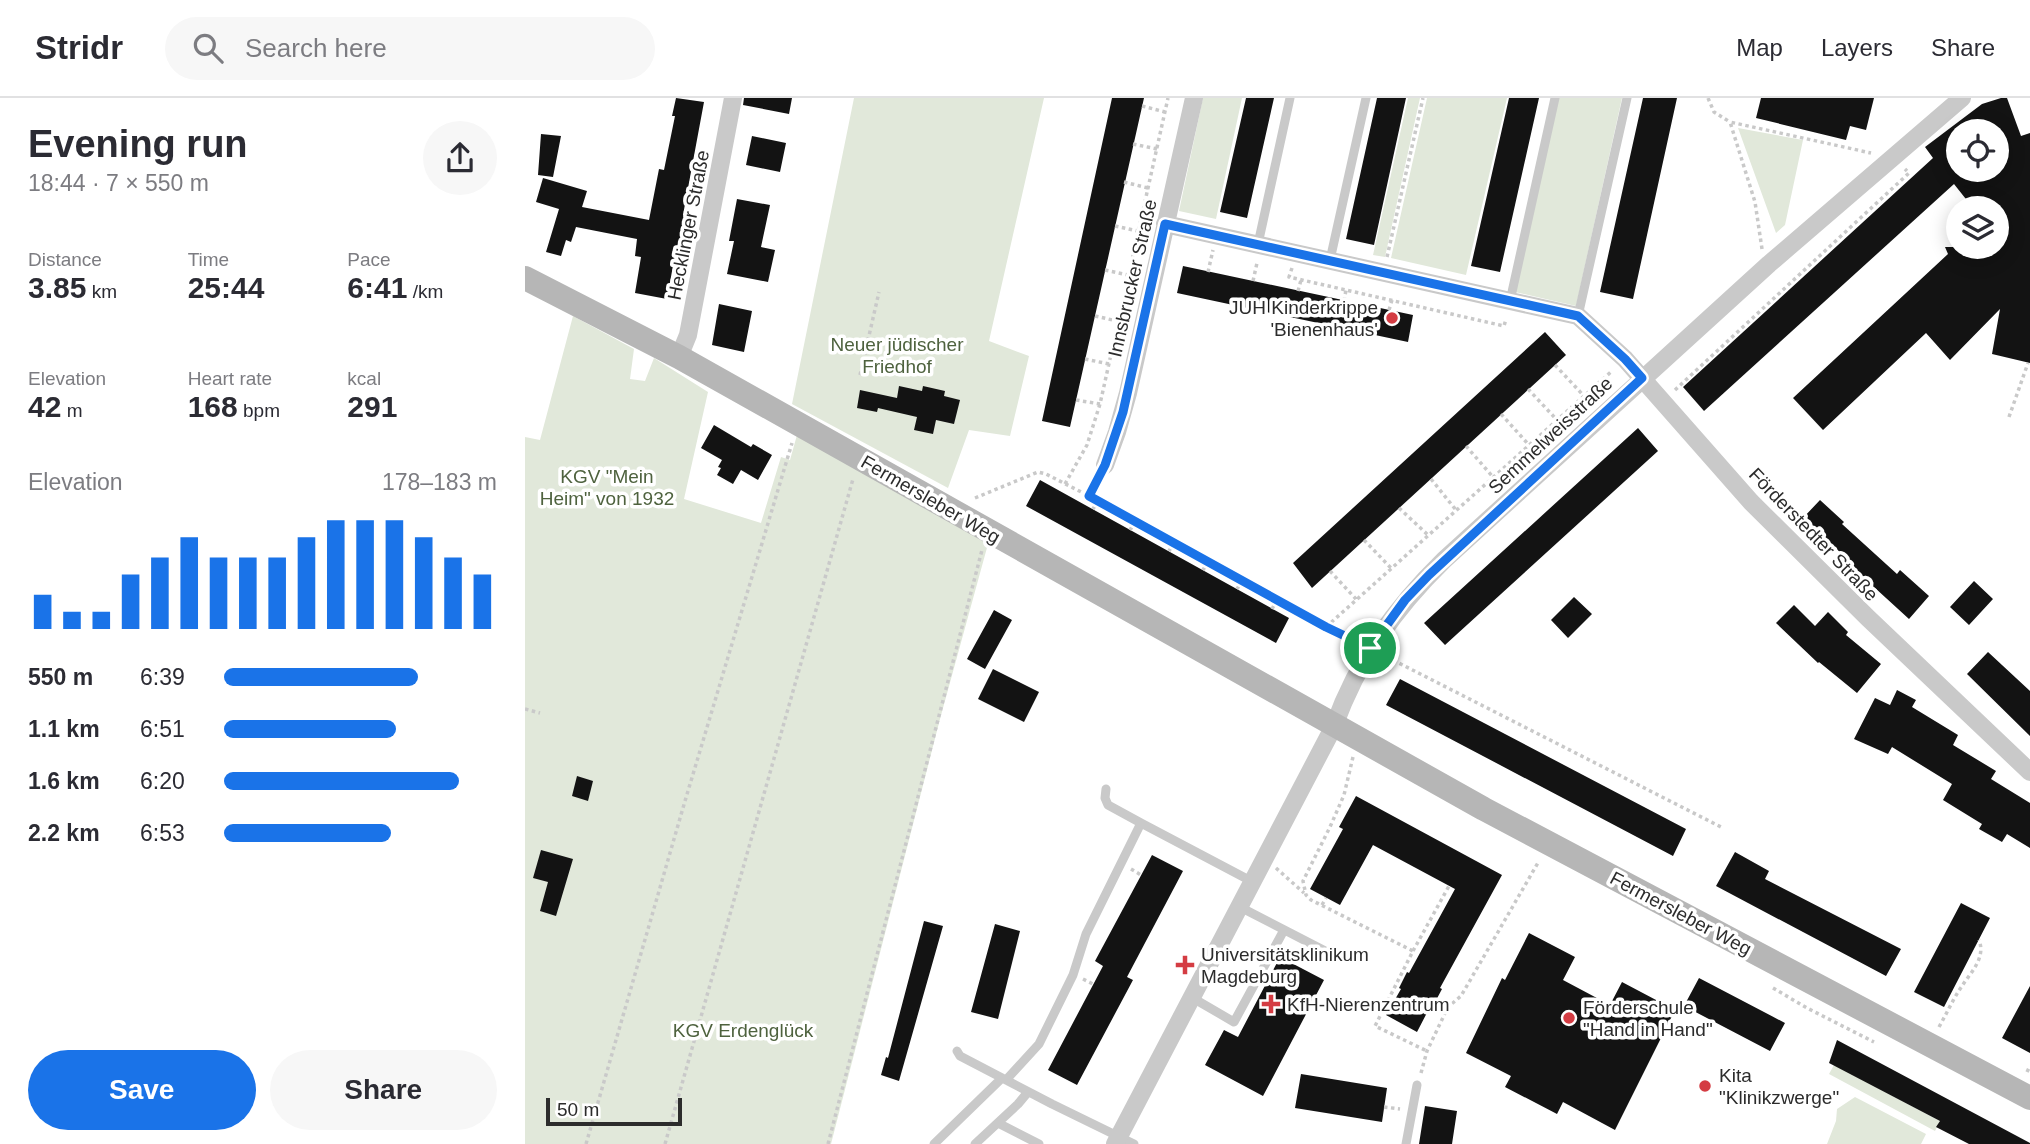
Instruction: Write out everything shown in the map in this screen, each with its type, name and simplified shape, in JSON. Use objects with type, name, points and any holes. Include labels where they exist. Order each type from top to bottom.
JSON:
[{"type":"street","name":"Hecklinger Straße","points":[[679,358],[688,335],[733,98]]},
{"type":"street","name":"Innsbrucker Straße","points":[[1105,465],[1128,393],[1194,98]]},
{"type":"street","name":"Semmelweisstraße","points":[[1334,726],[1345,696],[1370,648],[1405,600],[1429,575],[1769,264],[1962,98]]},
{"type":"street","points":[[1165,224],[1578,316]]},
{"type":"street","name":"Fermersleber Weg","points":[[525,278],[679,358],[1548,844],[2030,1098]]},
{"type":"street","name":"Förderstedter Straße","points":[[1578,316],[1625,359],[1761,512],[2030,772]]},
{"type":"street","points":[[1122,1141],[1191,997],[1334,726]]},
{"type":"lane","points":[[1258,244],[1290,98]]},
{"type":"lane","points":[[1330,260],[1366,98]]},
{"type":"lane","points":[[1510,301],[1555,98]]},
{"type":"lane","points":[[1578,316],[1627,98]]},
{"type":"lane","points":[[1106,789],[1108,806],[1251,881]]},
{"type":"lane","points":[[934,1144],[1039,1044],[1072,979],[1086,934],[1141,823]]},
{"type":"lane","points":[[1238,906],[1331,954]]},
{"type":"lane","points":[[1191,997],[1234,1022],[1284,930]]},
{"type":"lane","points":[[957,1051],[960,1056],[1122,1141]]},
{"type":"lane","points":[[1406,1144],[1417,1085]]},
{"type":"lane","points":[[975,1144],[1028,1091]]},
{"type":"lane","points":[[998,1123],[1039,1144]]},
{"type":"path","points":[[1059,491],[1087,446],[1100,404],[1168,98]]},
{"type":"path","points":[[1384,272],[1423,98]]},
{"type":"path","points":[[1662,401],[1909,173],[1894,158],[1730,122],[1714,112],[1708,98]]},
{"type":"path","points":[[1142,106],[1165,112]]},
{"type":"path","points":[[1730,122],[1755,202],[1761,245],[1769,264]]},
{"type":"path","points":[[1133,144],[1157,149]]},
{"type":"path","points":[[1124,182],[1148,188]]},
{"type":"path","points":[[1115,226],[1138,231]]},
{"type":"path","points":[[1295,253],[1289,277],[1504,326],[1510,301]]},
{"type":"path","points":[[1105,270],[1128,275]]},
{"type":"path","points":[[1298,291],[1301,280]]},
{"type":"path","points":[[1344,301],[1346,290]]},
{"type":"path","points":[[860,375],[879,292]]},
{"type":"path","points":[[1389,310],[1392,300]]},
{"type":"path","points":[[1095,316],[1117,321]]},
{"type":"path","points":[[1085,359],[1109,364]]},
{"type":"path","points":[[1326,627],[1625,359]]},
{"type":"path","points":[[2009,417],[2028,363]]},
{"type":"path","points":[[1555,365],[1584,396]]},
{"type":"path","points":[[1528,389],[1557,420]]},
{"type":"path","points":[[1076,400],[1100,404]]},
{"type":"path","points":[[1501,414],[1529,445]]},
{"type":"path","points":[[1467,446],[1493,477]]},
{"type":"path","points":[[586,1144],[786,459]]},
{"type":"path","points":[[1089,496],[1105,465]]},
{"type":"path","points":[[973,499],[1038,472],[1046,474],[1326,627],[1723,828]]},
{"type":"path","points":[[1431,478],[1456,510]]},
{"type":"path","points":[[665,1144],[849,491]]},
{"type":"path","points":[[1093,509],[1098,501]]},
{"type":"path","points":[[1399,508],[1427,535]]},
{"type":"path","points":[[1130,530],[1135,522]]},
{"type":"path","points":[[828,1144],[986,531]]},
{"type":"path","points":[[1364,540],[1391,568]]},
{"type":"path","points":[[1169,551],[1174,543]]},
{"type":"path","points":[[1203,570],[1208,562]]},
{"type":"path","points":[[1330,571],[1356,599]]},
{"type":"path","points":[[1237,589],[1243,580]]},
{"type":"path","points":[[1272,609],[1277,600]]},
{"type":"path","points":[[525,709],[540,713]]},
{"type":"path","points":[[1306,895],[1303,881],[1344,794],[1353,756]]},
{"type":"path","points":[[1417,1085],[1427,1051],[1448,1007],[1461,996],[1548,844]]},
{"type":"path","points":[[1280,870],[1311,900],[1413,951]]},
{"type":"path","points":[[1427,1051],[1375,1026],[1449,886]]},
{"type":"path","points":[[1322,905],[1326,898]]},
{"type":"path","points":[[1940,1027],[1962,986],[1974,970],[1981,954],[1979,940]]},
{"type":"path","points":[[1956,984],[1962,986]]},
{"type":"path","points":[[1436,1000],[1448,1007]]},
{"type":"path","points":[[2027,1073],[2030,1066]]},
{"type":"green space","name":"Neuer jüdischer Friedhof","points":[[854,98],[1044,98],[989,341],[1029,356],[1010,436],[969,430],[948,488],[792,404]]},
{"type":"green space","points":[[1203,98],[1242,98],[1216,219],[1179,211]]},
{"type":"green space","points":[[1408,98],[1420,98],[1385,257],[1373,255]]},
{"type":"green space","points":[[1427,98],[1507,98],[1466,275],[1391,258]]},
{"type":"green space","points":[[1558,98],[1622,98],[1576,306],[1515,292]]},
{"type":"green space","points":[[1738,128],[1803,140],[1785,225],[1776,233]]},
{"type":"green space","points":[[573,316],[634,349],[630,379],[645,381],[654,358],[708,392],[684,499],[761,523],[781,457],[790,460],[797,435],[988,544],[940,719],[831,1144],[525,1144],[525,437],[540,440]]},
{"type":"green space","points":[[1834,1065],[1940,1121],[1935,1131],[1829,1074]]},
{"type":"green space","points":[[1855,1097],[1926,1134],[1921,1144],[1827,1144],[1836,1121],[1837,1109]]},
{"type":"building","points":[[676,98],[704,102],[683,215],[686,216],[680,250],[676,249],[667,299],[635,293],[641,257],[635,256],[637,239],[576,227],[571,242],[566,240],[561,256],[546,252],[559,209],[536,202],[543,178],[587,191],[582,207],[649,220],[659,169],[664,170]]},
{"type":"building","points":[[744,98],[792,98],[789,114],[743,105]]},
{"type":"building","points":[[1112,98],[1144,98],[1070,427],[1042,421]]},
{"type":"building","points":[[1246,98],[1274,98],[1247,218],[1220,212]]},
{"type":"building","points":[[1377,98],[1406,98],[1374,245],[1346,239]]},
{"type":"building","points":[[1509,98],[1539,98],[1500,272],[1471,266]]},
{"type":"building","points":[[1643,98],[1677,98],[1633,299],[1600,292]]},
{"type":"building","points":[[1761,98],[1874,98],[1866,130],[1850,126],[1846,140],[1756,118]]},
{"type":"building","points":[[2007,98],[2021,136],[2030,133],[2030,363],[1992,354],[2000,309],[1950,360],[1926,333],[1823,430],[1793,398],[1946,256],[1946,259],[2009,259],[2009,196],[1964,196],[1954,184],[1704,411],[1683,387],[1933,158],[1925,147],[1946,131],[1946,182],[2009,182],[2009,119],[1962,119],[1982,104]]},
{"type":"building","points":[[541,134],[561,136],[553,177],[538,175]]},
{"type":"building","points":[[752,136],[786,143],[780,172],[746,165]]},
{"type":"building","points":[[737,199],[770,205],[761,247],[775,250],[768,282],[727,274],[734,241],[729,241]]},
{"type":"building","points":[[1183,266],[1413,315],[1408,342],[1177,293]]},
{"type":"building","points":[[719,304],[752,311],[744,352],[712,345]]},
{"type":"building","points":[[1545,332],[1566,355],[1312,588],[1293,563]]},
{"type":"building","points":[[899,386],[922,391],[923,386],[945,391],[944,396],[960,400],[954,424],[936,420],[933,434],[914,430],[917,417],[878,408],[877,412],[857,408],[860,390],[897,398]]},
{"type":"building","points":[[714,425],[751,447],[753,444],[772,455],[758,480],[741,470],[733,484],[717,475],[722,460],[701,448]]},
{"type":"building","points":[[1638,428],[1658,451],[1445,645],[1424,623]]},
{"type":"building","points":[[1040,480],[1289,618],[1276,643],[1026,506]]},
{"type":"building","points":[[1820,500],[1897,574],[1900,570],[1929,596],[1909,619],[1803,518]]},
{"type":"building","points":[[1974,581],[1993,599],[1969,625],[1950,607]]},
{"type":"building","points":[[1574,597],[1592,614],[1568,638],[1551,620]]},
{"type":"building","points":[[1794,605],[1815,626],[1828,612],[1848,632],[1846,635],[1881,664],[1857,693],[1818,663],[1776,623]]},
{"type":"building","points":[[994,610],[1012,620],[985,669],[967,659]]},
{"type":"building","points":[[1988,652],[2030,691],[2030,736],[1967,674]]},
{"type":"building","points":[[993,669],[1039,692],[1024,722],[978,699]]},
{"type":"building","points":[[1400,679],[1686,829],[1673,856],[1386,705]]},
{"type":"building","points":[[1897,690],[1916,700],[1912,707],[1958,735],[1953,745],[1996,771],[1991,779],[2030,803],[2030,848],[2007,834],[2002,842],[1979,829],[1982,824],[1943,800],[1952,784],[1892,747],[1888,754],[1854,739],[1875,698],[1890,705]]},
{"type":"building","points":[[577,776],[593,781],[588,801],[572,796]]},
{"type":"building","points":[[1356,796],[1502,875],[1417,1032],[1386,1015],[1407,972],[1409,973],[1455,889],[1373,845],[1340,905],[1310,889],[1343,829],[1339,827]]},
{"type":"building","points":[[541,850],[573,859],[556,916],[540,911],[548,882],[533,878]]},
{"type":"building","points":[[1735,852],[1769,871],[1765,879],[1901,949],[1886,976],[1716,886]]},
{"type":"building","points":[[1152,855],[1183,871],[1127,977],[1133,980],[1077,1085],[1048,1070],[1103,966],[1095,961]]},
{"type":"building","points":[[1961,903],[1990,918],[1944,1007],[1914,992]]},
{"type":"building","points":[[924,921],[943,926],[899,1081],[881,1075],[886,1057],[888,1058]]},
{"type":"building","points":[[995,924],[1020,931],[998,1019],[971,1012]]},
{"type":"building","points":[[1529,933],[1575,957],[1563,980],[1610,1005],[1622,982],[1675,1010],[1615,1130],[1563,1102],[1557,1114],[1505,1087],[1511,1076],[1466,1053],[1502,978],[1505,980]]},
{"type":"building","points":[[1280,957],[1324,980],[1263,1096],[1205,1065],[1224,1030],[1238,1037]]},
{"type":"building","points":[[1699,978],[1785,1023],[1770,1051],[1684,1006]]},
{"type":"building","points":[[2030,986],[2030,1053],[2002,1038]]},
{"type":"building","points":[[1837,1040],[2030,1144],[1969,1144],[1936,1127],[1940,1121],[1829,1063]]},
{"type":"building","points":[[1301,1074],[1387,1088],[1382,1122],[1295,1108]]},
{"type":"building","points":[[1425,1106],[1457,1111],[1452,1144],[1419,1144]]},
{"type":"place","name":"JUH Kinderkrippe 'Bienenhaus'","points":[[1392,318]]},
{"type":"place","name":"Universitätsklinikum Magdeburg","points":[[1185,965]]},
{"type":"place","name":"KfH-Nierenzentrum","points":[[1271,1004]]},
{"type":"place","name":"Förderschule \"Hand in Hand\"","points":[[1569,1018]]},
{"type":"place","name":"Kita \"Klinikzwerge\"","points":[[1705,1086]]},
{"type":"route","points":[[1165,224],[1578,316],[1642,378],[1429,575],[1405,600],[1370,648],[1326,627],[1089,496],[1112,449],[1123,412],[1165,224]]},
{"type":"park label","name":"KGV \"Mein Heim\" von 1932","points":[[607,487]]},
{"type":"park label","name":"KGV Erdenglück","points":[[743,1030]]}]
